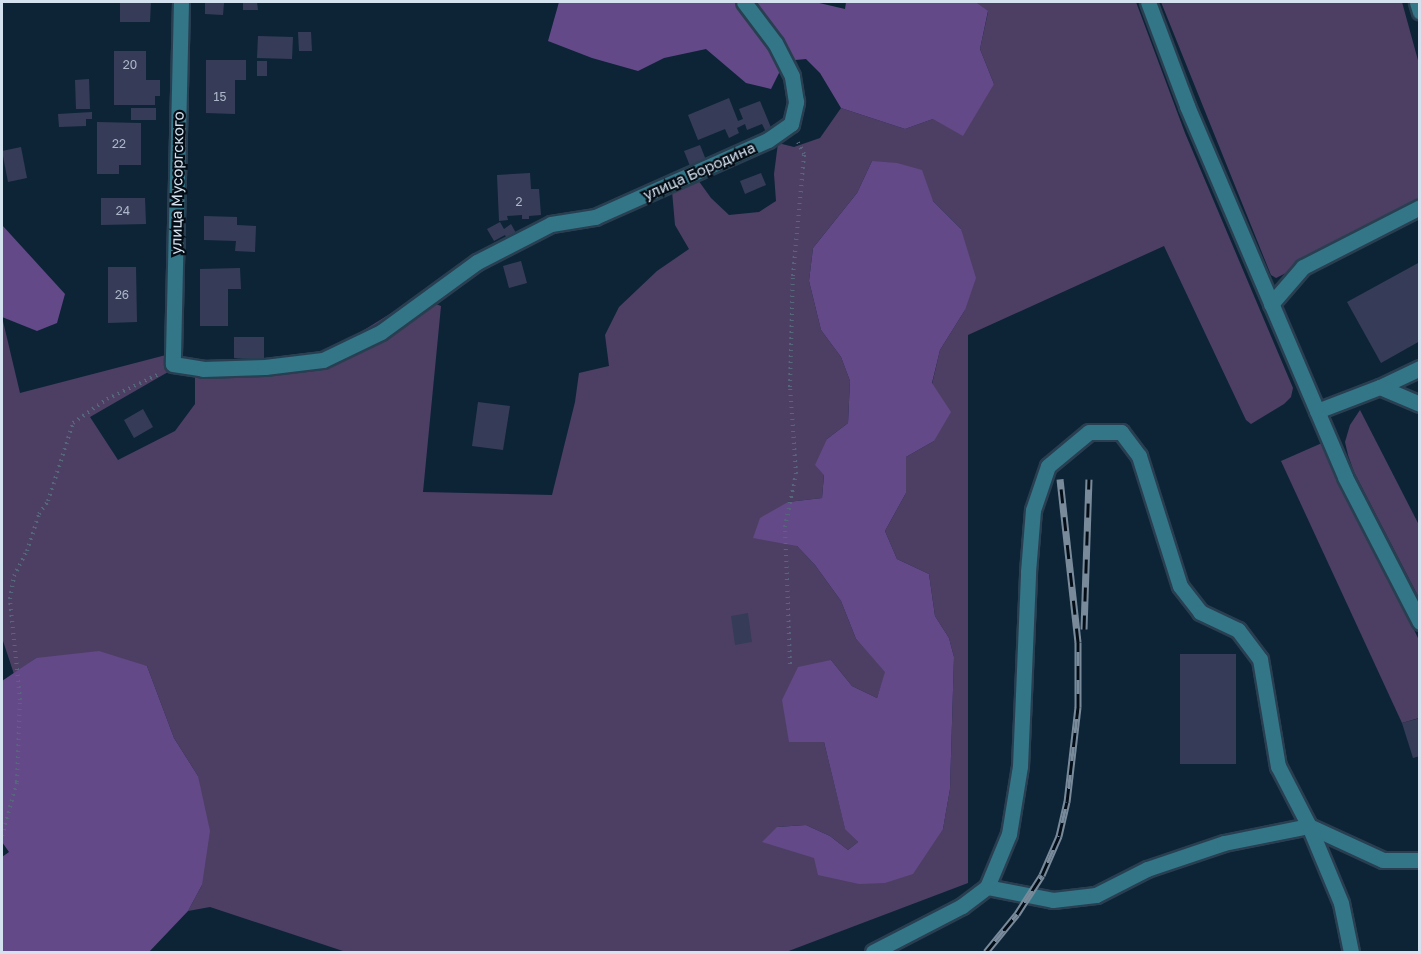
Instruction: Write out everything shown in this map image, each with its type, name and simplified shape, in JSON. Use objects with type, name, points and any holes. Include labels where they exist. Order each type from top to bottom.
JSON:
[{"type":"street","name":"улица Мусоргского","points":[[173,359],[181,2]]},
{"type":"street","points":[[744,2],[775,43],[792,76],[796,102],[791,124]]},
{"type":"street","points":[[1148,2],[1187,106],[1345,477],[1419,622]]},
{"type":"street","points":[[1417,2],[1419,12]]},
{"type":"street","name":"улица Бородина","points":[[173,359],[203,369],[265,367],[323,360],[381,332],[477,261],[551,224],[595,217],[768,140],[791,124]]},
{"type":"street","points":[[1271,304],[1303,267],[1419,207]]},
{"type":"street","points":[[1317,411],[1380,387],[1419,368]]},
{"type":"street","points":[[1380,387],[1419,404]]},
{"type":"street","points":[[873,952],[962,906],[987,887],[1009,834],[1020,766],[1028,572],[1033,510],[1048,466],[1089,432],[1121,432],[1139,456],[1180,586],[1200,612],[1238,630],[1260,659],[1278,766],[1309,826],[1341,903],[1351,952]]},
{"type":"street","points":[[987,887],[1053,900],[1096,895],[1147,869],[1224,843],[1309,826],[1383,860],[1419,860]]},
{"type":"path","points":[[790,664],[785,527],[796,474],[790,387],[793,276],[804,154],[791,124]]},
{"type":"path","points":[[2,836],[17,782],[20,700],[10,599],[14,576],[52,490],[73,423],[107,399],[162,372],[173,359]]},
{"type":"shaded area","points":[[559,2],[815,2],[845,9],[846,2],[976,2],[988,11],[980,49],[994,84],[963,136],[933,119],[905,129],[841,108],[820,73],[806,59],[785,61],[771,89],[746,83],[706,49],[664,58],[638,71],[592,58],[548,41]]},
{"type":"shaded area","points":[[976,2],[1136,2],[1185,133],[1293,388],[1291,397],[1284,404],[1251,424],[1246,420],[1164,246],[968,335],[968,883],[786,952],[346,952],[210,907],[188,911],[202,885],[198,776],[174,738],[147,666],[36,658],[14,674],[2,638],[2,317],[20,393],[166,355],[168,372],[90,417],[118,460],[175,431],[195,404],[195,373],[179,359],[234,363],[327,353],[417,297],[441,306],[423,492],[552,495],[575,402],[579,373],[609,366],[605,335],[619,307],[657,271],[689,249],[675,225],[672,191],[698,180],[711,198],[729,215],[759,212],[776,201],[774,174],[778,143],[794,147],[820,138],[841,108],[905,129],[933,119],[994,84],[980,49],[988,12]],"holes":[[[872,161],[933,201],[961,229],[965,310],[940,350],[932,384],[934,441],[906,457],[906,493],[885,531],[897,559],[929,574],[935,616],[949,638],[954,657],[950,789],[943,829],[815,858],[777,827],[806,825],[830,836],[848,850],[858,842],[845,828],[824,742],[831,660],[852,686],[877,698],[886,672],[856,639],[841,601],[815,565],[797,546],[788,502],[822,498],[827,439],[848,423],[850,381],[841,357],[821,330],[809,281],[813,248],[857,193]]]},
{"type":"shaded area","points":[[1161,2],[1402,2],[1419,64],[1419,199],[1300,261],[1296,268],[1276,278],[1271,275]]},
{"type":"shaded area","points":[[872,161],[897,163],[922,170],[933,201],[961,229],[976,278],[965,310],[940,350],[932,383],[951,412],[934,441],[906,457],[906,493],[885,531],[897,559],[929,574],[935,616],[949,638],[954,657],[950,789],[943,829],[913,874],[885,883],[859,884],[818,875],[814,858],[762,842],[777,827],[806,825],[830,836],[848,850],[858,842],[845,829],[824,742],[789,742],[782,700],[798,667],[831,660],[852,686],[877,698],[885,672],[856,639],[841,601],[815,565],[797,546],[753,538],[760,518],[788,502],[822,498],[824,475],[815,465],[827,439],[848,423],[850,381],[841,357],[821,330],[809,281],[813,248],[857,193]]},
{"type":"shaded area","points":[[2,225],[65,294],[57,323],[37,331],[2,317]]},
{"type":"shaded area","points":[[1360,410],[1419,525],[1419,598],[1354,472],[1348,455],[1345,442],[1350,425]]},
{"type":"shaded area","points":[[1322,443],[1419,640],[1419,718],[1402,723],[1281,461]]},
{"type":"shaded area","points":[[99,651],[147,666],[174,738],[198,776],[210,831],[202,885],[188,911],[149,952],[2,952],[2,857],[9,852],[2,842],[2,681],[36,658]]},
{"type":"building","points":[[120,2],[151,2],[150,22],[120,22]]},
{"type":"building","points":[[243,2],[257,2],[258,10],[243,10]]},
{"type":"building","points":[[205,3],[224,3],[223,15],[205,14]]},
{"type":"building","points":[[298,32],[311,32],[312,51],[299,51]]},
{"type":"building","points":[[258,36],[293,37],[292,59],[257,58]]},
{"type":"building","points":[[114,51],[146,51],[146,80],[160,80],[160,96],[155,96],[155,105],[114,105]]},
{"type":"building","points":[[206,60],[246,60],[246,80],[235,80],[235,114],[206,113]]},
{"type":"building","points":[[257,61],[267,61],[267,76],[257,76]]},
{"type":"building","points":[[89,79],[90,109],[76,109],[75,80]]},
{"type":"building","points":[[729,98],[738,121],[743,119],[739,109],[760,101],[772,130],[766,132],[762,124],[747,130],[745,124],[737,128],[739,133],[729,138],[725,129],[698,140],[688,115]]},
{"type":"building","points":[[131,108],[156,108],[156,120],[131,120]]},
{"type":"building","points":[[92,112],[92,119],[86,119],[86,126],[59,127],[58,114]]},
{"type":"building","points":[[97,122],[141,123],[141,165],[119,165],[119,174],[97,174]]},
{"type":"building","points":[[700,145],[706,160],[690,166],[684,151]]},
{"type":"building","points":[[21,147],[27,178],[8,182],[2,151]]},
{"type":"building","points":[[530,173],[531,189],[539,189],[541,215],[529,216],[529,219],[522,219],[522,215],[507,216],[508,220],[499,221],[497,175]]},
{"type":"building","points":[[761,173],[766,185],[745,194],[740,181]]},
{"type":"building","points":[[101,198],[145,198],[146,224],[101,225]]},
{"type":"building","points":[[204,216],[237,217],[237,225],[256,226],[255,252],[235,251],[236,241],[204,240]]},
{"type":"building","points":[[500,222],[504,229],[511,224],[516,233],[507,239],[505,235],[494,241],[487,229]]},
{"type":"building","points":[[521,261],[527,283],[509,288],[503,266]]},
{"type":"building","points":[[1420,262],[1420,341],[1381,363],[1347,302]]},
{"type":"building","points":[[108,267],[136,267],[137,322],[108,323]]},
{"type":"building","points":[[240,268],[241,289],[228,289],[228,326],[200,326],[200,269]]},
{"type":"building","points":[[234,337],[264,337],[264,359],[234,358]]},
{"type":"building","points":[[478,402],[510,406],[503,450],[472,446]]},
{"type":"building","points":[[143,409],[153,427],[134,438],[124,420]]},
{"type":"building","points":[[748,613],[752,642],[735,645],[731,616]]},
{"type":"building","points":[[1180,654],[1236,654],[1236,764],[1180,764]]},
{"type":"building","points":[[1420,718],[1420,756],[1413,758],[1402,723]]},
{"type":"railway","points":[[986,952],[1017,914],[1042,875],[1059,836],[1067,802],[1078,707],[1078,642],[1060,479]]},
{"type":"railway","points":[[1084,629],[1089,479]]}]
